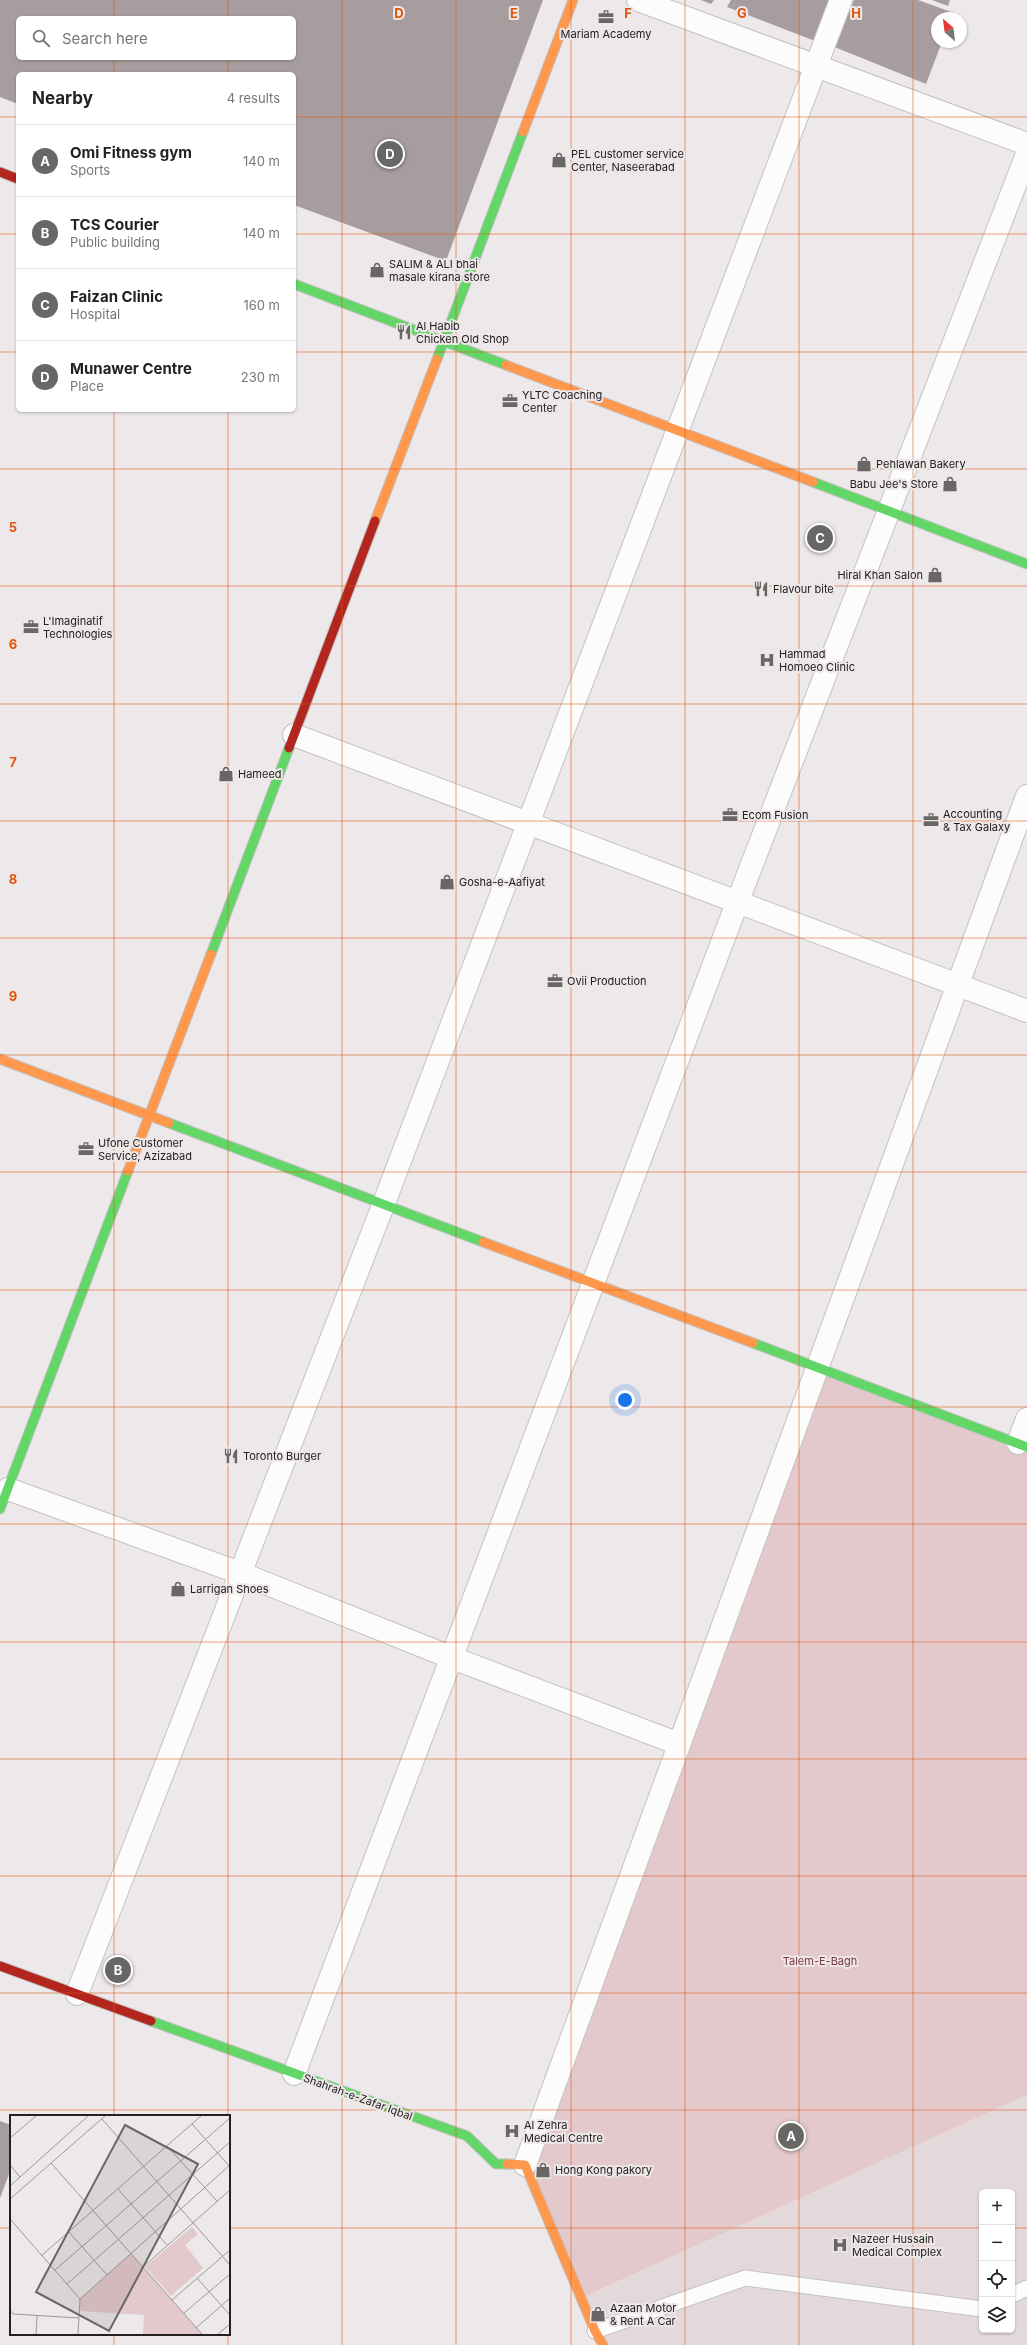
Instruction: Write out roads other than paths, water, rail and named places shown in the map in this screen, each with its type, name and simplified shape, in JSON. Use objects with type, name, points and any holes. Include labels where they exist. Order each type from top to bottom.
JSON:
[{"type":"street","points":[[0,1509],[150,1117],[442,341],[573,0]]},
{"type":"street","points":[[638,0],[1027,144]]},
{"type":"street","points":[[77,1994],[384,1203],[841,0]]},
{"type":"street","points":[[294,2074],[450,1657],[737,903],[1027,154]]},
{"type":"street","points":[[0,172],[16,178]]},
{"type":"street","points":[[296,285],[1027,564]]},
{"type":"street","points":[[294,735],[1027,1011]]},
{"type":"street","points":[[603,2345],[595,2331],[526,2165],[1027,796]]},
{"type":"street","points":[[0,1059],[150,1117],[384,1203],[592,1284],[1022,1445],[1027,1419]]},
{"type":"street","points":[[8,1489],[240,1573],[450,1657],[679,1744]]},
{"type":"street","name":"Shahrah-e-Zafar Iqbal","points":[[0,1966],[467,2136],[496,2164],[526,2165]]},
{"type":"lane","points":[[595,2331],[745,2278],[979,2309]]},
{"type":"lane","points":[[1015,2294],[1027,2288]]},
{"type":"place","name":"Mariam Academy","points":[[606,17]]},
{"type":"place","name":"Munawer Centre","points":[[390,154]]},
{"type":"place","name":"PEL customer service Center, Naseerabad","points":[[559,160]]},
{"type":"place","name":"SALIM & ALI bhai masale kirana store","points":[[377,270]]},
{"type":"place","name":"Al Habib Chicken Old Shop","points":[[404,332]]},
{"type":"place","name":"YLTC Coaching Center","points":[[510,401]]},
{"type":"place","name":"Pehlawan Bakery","points":[[864,464]]},
{"type":"place","name":"Babu Jee's Store","points":[[950,484]]},
{"type":"place","name":"Faizan Clinic","points":[[820,538]]},
{"type":"place","name":"Hiral Khan Salon","points":[[935,575]]},
{"type":"place","name":"Flavour bite","points":[[761,589]]},
{"type":"place","name":"L'Imaginatif Technologies","points":[[31,627]]},
{"type":"place","name":"Hammad Homoeo Clinic","points":[[767,660]]},
{"type":"place","name":"Hameed","points":[[226,774]]},
{"type":"place","name":"Ecom Fusion","points":[[730,815]]},
{"type":"place","name":"Accounting & Tax Galaxy","points":[[931,820]]},
{"type":"place","name":"Gosha-e-Aafiyat","points":[[447,882]]},
{"type":"place","name":"Ovii Production","points":[[555,981]]},
{"type":"place","name":"Ufone Customer Service, Azizabad","points":[[86,1149]]},
{"type":"place","name":"Toronto Burger","points":[[231,1456]]},
{"type":"place","name":"Larrigan Shoes","points":[[178,1589]]},
{"type":"place","name":"TCS Courier","points":[[118,1970]]},
{"type":"place","name":"Al Zehra Medical Centre","points":[[512,2131]]},
{"type":"place","name":"Omi Fitness gym","points":[[791,2136]]},
{"type":"place","name":"Hong Kong pakory","points":[[543,2170]]},
{"type":"place","name":"Nazeer Hussain Medical Complex","points":[[840,2245]]},
{"type":"place","name":"Azaan Motor & Rent A Car","points":[[598,2314]]},
{"type":"park label","name":"Talem-E-Bagh","points":[[820,1961]]}]
